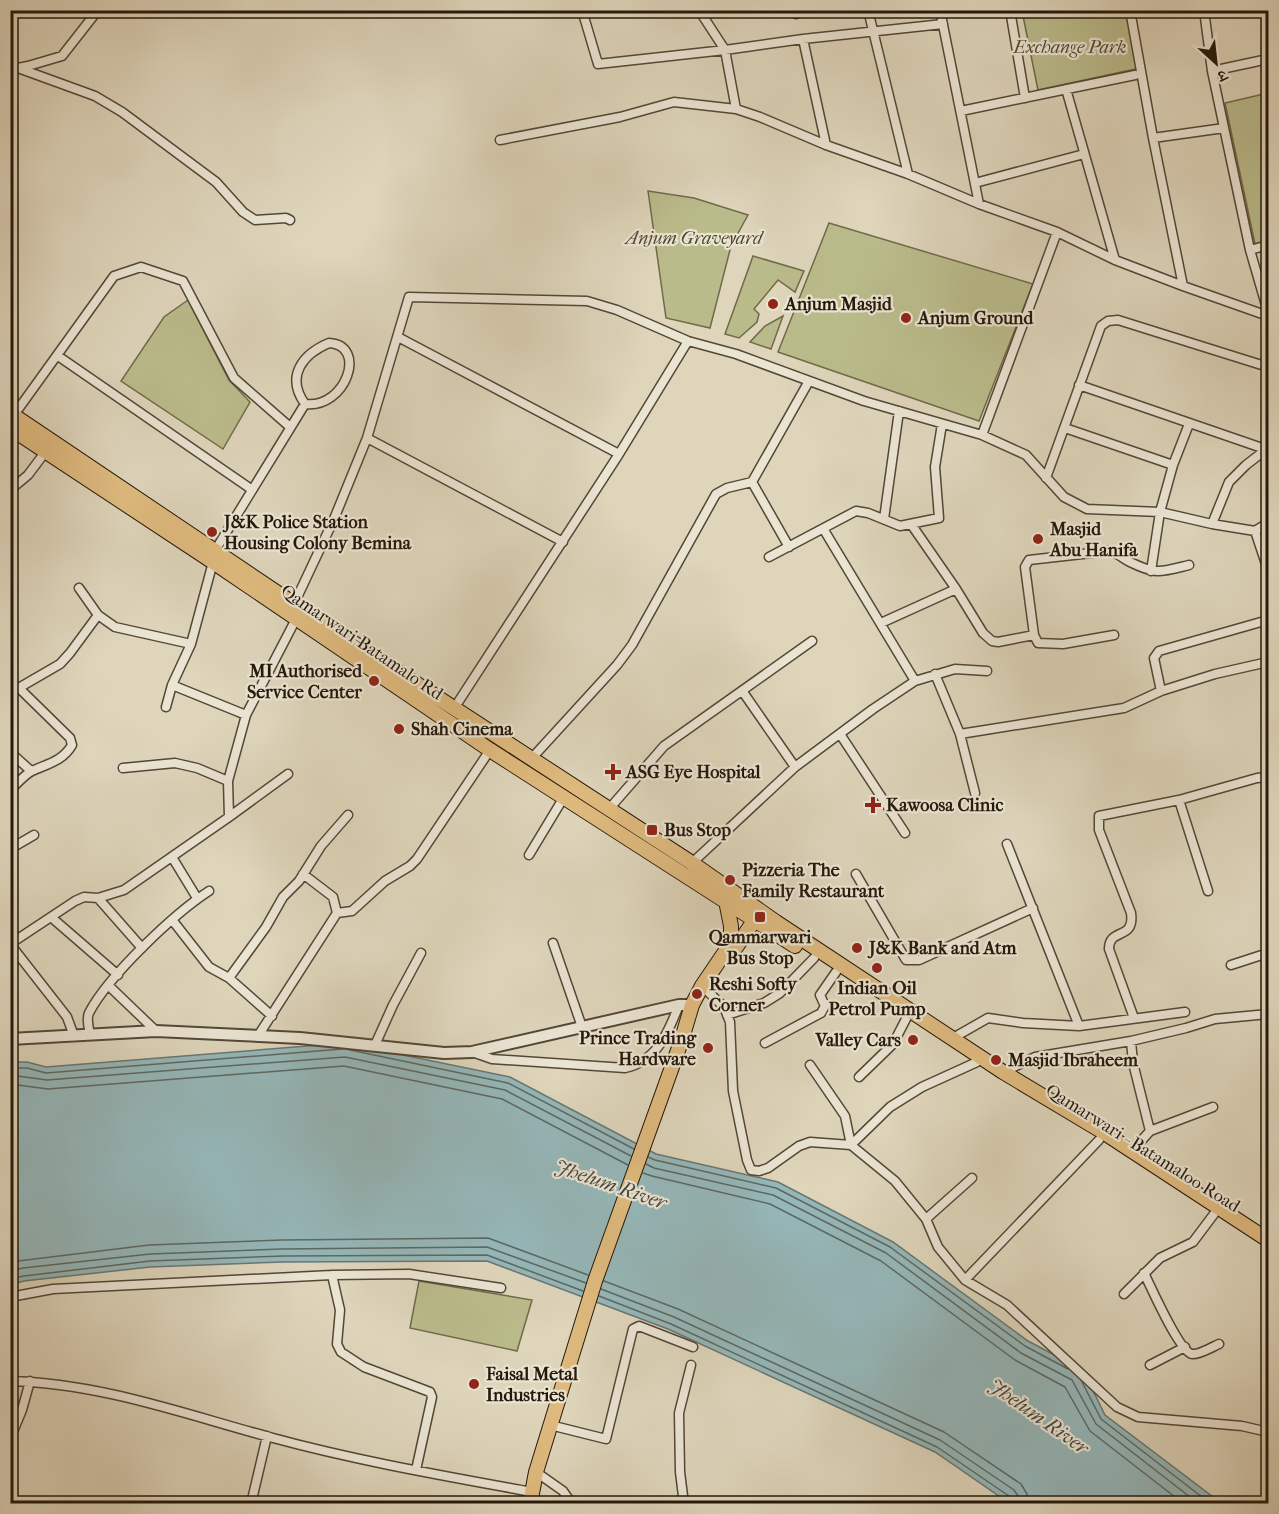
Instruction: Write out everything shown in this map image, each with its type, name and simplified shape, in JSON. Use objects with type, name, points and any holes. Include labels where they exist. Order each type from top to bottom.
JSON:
[{"type":"main road","name":"Qamarwari-Batamalo Rd","points":[[12,419],[46,451],[294,604],[454,707],[692,863],[758,916]]},
{"type":"main road","name":"Qamarwari-Batamalo Rd","points":[[12,419],[214,556],[296,620],[490,750],[726,901],[758,916]]},
{"type":"main road","points":[[703,989],[731,940],[726,901]]},
{"type":"main road","points":[[529,1500],[595,1281],[681,1042],[685,1005],[703,989],[758,916]]},
{"type":"main road","name":"Qamarwari - Batamaloo Road","points":[[758,916],[814,958],[1214,1214],[1268,1242]]},
{"type":"main road","name":"Qamarwari - Batamaloo Road","points":[[758,916],[1132,1151],[1268,1242]]},
{"type":"street","points":[[14,67],[62,56],[98,10]]},
{"type":"street","points":[[582,10],[598,64],[943,24]]},
{"type":"street","points":[[699,10],[724,50],[736,109]]},
{"type":"street","points":[[796,14],[809,10]]},
{"type":"street","points":[[868,10],[908,174]]},
{"type":"street","points":[[940,10],[979,204]]},
{"type":"street","points":[[1010,10],[1025,98]]},
{"type":"street","points":[[1130,10],[1183,286]]},
{"type":"street","points":[[500,140],[620,117],[674,102],[736,109],[1057,232],[1115,260],[1183,286],[1269,314],[1268,302],[1250,250],[1212,71],[1204,10]]},
{"type":"street","points":[[803,39],[826,145]]},
{"type":"street","points":[[1212,71],[1269,59]]},
{"type":"street","points":[[14,67],[95,96],[122,112],[216,182],[243,212],[255,220],[286,218],[290,220]]},
{"type":"street","points":[[961,111],[1136,75]]},
{"type":"street","points":[[1066,89],[1115,260]]},
{"type":"street","points":[[1153,138],[1224,128]]},
{"type":"street","points":[[975,183],[1084,154]]},
{"type":"street","points":[[982,435],[1057,232]]},
{"type":"street","points":[[1250,250],[1269,245]]},
{"type":"street","points":[[12,419],[114,276],[141,267],[183,280],[234,378],[290,427]]},
{"type":"street","points":[[294,604],[334,519],[367,438],[409,297],[586,301],[617,310],[688,341],[736,354],[899,411],[982,435],[1026,455],[1064,497],[1087,509],[1160,512],[1254,531],[1269,523]]},
{"type":"street","points":[[1046,478],[1101,327],[1113,320],[1269,367]]},
{"type":"street","points":[[398,337],[619,454]]},
{"type":"street","points":[[454,707],[619,454],[688,341]]},
{"type":"street","points":[[329,343],[337,343],[345,348],[349,357],[346,376],[336,395],[326,402],[315,405],[305,404],[297,389],[296,378],[299,368],[307,355],[316,348],[329,343]]},
{"type":"street","points":[[58,356],[251,489]]},
{"type":"street","points":[[532,758],[617,665],[632,645],[716,494],[727,488],[752,482],[809,381]]},
{"type":"street","points":[[1079,385],[1268,449]]},
{"type":"street","points":[[166,707],[172,685],[191,644],[214,556],[251,489],[305,404]]},
{"type":"street","points":[[884,519],[899,411]]},
{"type":"street","points":[[769,556],[856,512],[868,513],[900,526],[940,517],[935,467],[942,424]]},
{"type":"street","points":[[1151,571],[1160,512],[1173,465],[1189,424]]},
{"type":"street","points":[[1065,428],[1173,465]]},
{"type":"street","points":[[367,438],[562,542]]},
{"type":"street","points":[[1212,524],[1229,482],[1246,465],[1268,449]]},
{"type":"street","points":[[10,490],[28,475],[46,451]]},
{"type":"street","points":[[752,482],[789,547]]},
{"type":"street","points":[[911,524],[983,633],[992,641],[998,642],[1034,635]]},
{"type":"street","points":[[824,530],[915,681]]},
{"type":"street","points":[[1254,531],[1269,570]]},
{"type":"street","points":[[1114,635],[1063,644],[1038,643],[1034,635],[1025,567],[1029,560],[1109,551],[1151,571],[1159,572],[1189,565]]},
{"type":"street","points":[[79,588],[98,615],[115,627],[191,644]]},
{"type":"street","points":[[881,623],[956,589]]},
{"type":"street","points":[[10,790],[31,771],[58,760],[70,749],[71,741],[15,691],[60,664],[98,615]]},
{"type":"street","points":[[229,817],[228,782],[246,714],[296,620]]},
{"type":"street","points":[[1161,692],[1154,658],[1159,651],[1269,620]]},
{"type":"street","points":[[609,809],[664,746],[813,641]]},
{"type":"street","points":[[960,734],[1124,708],[1161,692],[1215,674],[1269,662]]},
{"type":"street","points":[[692,863],[795,767],[915,681],[955,669],[987,671]]},
{"type":"street","points":[[936,674],[960,734],[975,793]]},
{"type":"street","points":[[172,685],[246,714]]},
{"type":"street","points":[[743,692],[795,767]]},
{"type":"street","points":[[840,735],[905,833]]},
{"type":"street","points":[[337,912],[352,911],[385,881],[410,866],[417,859],[490,750]]},
{"type":"street","points":[[10,752],[31,771]]},
{"type":"street","points":[[123,768],[175,763],[190,766],[228,782]]},
{"type":"street","points":[[75,1036],[67,1017],[11,944],[81,899],[98,898],[124,890],[288,774]]},
{"type":"street","points":[[1134,1018],[1109,949],[1112,938],[1128,931],[1131,927],[1131,913],[1099,830],[1098,817],[1103,814],[1179,800],[1269,777]]},
{"type":"street","points":[[529,855],[564,797]]},
{"type":"street","points":[[1179,800],[1208,891]]},
{"type":"street","points":[[229,978],[266,927],[283,897],[303,874],[321,846],[348,815]]},
{"type":"street","points":[[10,849],[34,835]]},
{"type":"street","points":[[1007,844],[1079,1026]]},
{"type":"street","points":[[172,857],[197,898]]},
{"type":"street","points":[[258,1036],[337,912],[333,897],[303,874]]},
{"type":"street","points":[[856,874],[906,960],[919,960],[1033,908]]},
{"type":"street","points":[[90,1035],[89,1013],[118,975],[142,948],[197,898],[209,891]]},
{"type":"street","points":[[98,898],[142,948]]},
{"type":"street","points":[[51,917],[118,975]]},
{"type":"street","points":[[173,921],[205,964],[229,978],[272,1016]]},
{"type":"street","points":[[553,943],[582,1027]]},
{"type":"street","points":[[375,1045],[421,952]]},
{"type":"street","points":[[1231,964],[1269,953]]},
{"type":"street","points":[[727,1015],[764,1003],[780,993],[814,958]]},
{"type":"street","points":[[765,1043],[821,1012],[825,1006],[820,995],[836,972]]},
{"type":"street","points":[[109,986],[156,1031]]},
{"type":"street","points":[[703,989],[724,1007],[730,1022],[733,1091],[751,1170],[759,1171],[768,1168],[799,1146],[810,1142],[851,1145],[895,1181],[926,1219],[938,1247],[965,1280],[1007,1305],[1117,1407],[1138,1417],[1242,1426],[1269,1432]]},
{"type":"street","points":[[13,1036],[75,1036],[156,1031],[258,1036],[444,1053],[472,1052],[685,1005]]},
{"type":"street","points":[[472,1052],[492,1059],[625,1068],[638,1065],[648,1059],[685,1005]]},
{"type":"street","points":[[953,1038],[988,1018],[1023,1023],[1079,1026],[1185,1012]]},
{"type":"street","points":[[1003,1072],[1035,1057],[1131,1041],[1215,1019],[1269,1014]]},
{"type":"street","points":[[859,1077],[893,1044],[907,1017]]},
{"type":"street","points":[[1131,1041],[1133,1063],[1150,1131]]},
{"type":"street","points":[[851,1145],[890,1107],[922,1087],[977,1062]]},
{"type":"street","points":[[810,1065],[845,1116],[851,1145]]},
{"type":"street","points":[[1132,1151],[1150,1131],[1213,1107]]},
{"type":"street","points":[[965,1280],[1099,1140]]},
{"type":"street","points":[[926,1219],[972,1178]]},
{"type":"street","points":[[1124,1294],[1163,1256],[1193,1242],[1214,1214]]},
{"type":"street","points":[[1144,1274],[1172,1329],[1191,1353],[1196,1354],[1219,1344]]},
{"type":"street","points":[[10,1297],[53,1289],[332,1275],[409,1275],[501,1288]]},
{"type":"street","points":[[332,1275],[340,1310],[337,1344],[341,1352],[364,1367],[430,1392],[432,1397],[416,1470]]},
{"type":"street","points":[[550,1425],[606,1439],[633,1329],[639,1326],[693,1347]]},
{"type":"street","points":[[1150,1365],[1185,1347]]},
{"type":"street","points":[[684,1503],[680,1472],[679,1413],[691,1365]]},
{"type":"street","points":[[10,1381],[30,1381],[117,1395],[267,1436],[416,1470],[529,1500]]},
{"type":"street","points":[[10,1439],[22,1410],[30,1381]]},
{"type":"street","points":[[251,1503],[267,1436]]},
{"type":"street","points":[[536,1472],[563,1491],[572,1503]]},
{"type":"green space","name":"Exchange Park","points":[[1022,11],[1128,11],[1140,68],[1038,90]]},
{"type":"green space","points":[[1268,93],[1268,241],[1255,244],[1225,103]]},
{"type":"green space","name":"Anjum Graveyard","points":[[648,191],[694,198],[748,215],[731,246],[710,328],[666,318]]},
{"type":"green space","name":"Anjum Ground","points":[[829,223],[1033,284],[979,421],[778,352]]},
{"type":"green space","points":[[753,256],[804,271],[795,292],[778,280],[754,309],[759,314],[757,322],[739,338],[725,334]]},
{"type":"green space","points":[[188,300],[229,380],[250,402],[223,449],[121,381],[164,317]]},
{"type":"green space","points":[[783,316],[771,349],[750,342],[765,326]]},
{"type":"green space","points":[[419,1281],[532,1300],[517,1351],[410,1328]]},
{"type":"water","name":"Jhelum River","points":[[345,1043],[510,1077],[656,1154],[778,1182],[893,1242],[1028,1341],[1083,1370],[1105,1415],[1221,1503],[1009,1503],[935,1452],[668,1329],[487,1261],[283,1262],[150,1267],[24,1281],[11,1285],[11,1062],[27,1062],[46,1067]]},
{"type":"place","name":"Anjum Masjid","points":[[773,304]]},
{"type":"place","name":"Anjum Ground","points":[[906,318]]},
{"type":"place","name":"J&K Police Station Housing Colony Bemina","points":[[212,532]]},
{"type":"place","name":"Masjid Abu Hanifa","points":[[1038,539]]},
{"type":"place","name":"MI Authorised Service Center","points":[[374,681]]},
{"type":"place","name":"Shah Cinema","points":[[399,729]]},
{"type":"place","name":"ASG Eye Hospital","points":[[613,772]]},
{"type":"place","name":"Kawoosa Clinic","points":[[873,805]]},
{"type":"place","name":"Bus Stop","points":[[652,830]]},
{"type":"place","name":"Pizzeria The Family Restaurant","points":[[730,880]]},
{"type":"place","name":"Qammarwari Bus Stop","points":[[760,917]]},
{"type":"place","name":"J&K Bank and Atm","points":[[857,948]]},
{"type":"place","name":"Indian Oil Petrol Pump","points":[[877,968]]},
{"type":"place","name":"Reshi Softy Corner","points":[[697,994]]},
{"type":"place","name":"Valley Cars","points":[[913,1040]]},
{"type":"place","name":"Prince Trading Hardware","points":[[708,1048]]},
{"type":"place","name":"Masjid Ibraheem","points":[[996,1060]]},
{"type":"place","name":"Faisal Metal Industries","points":[[474,1384]]}]
